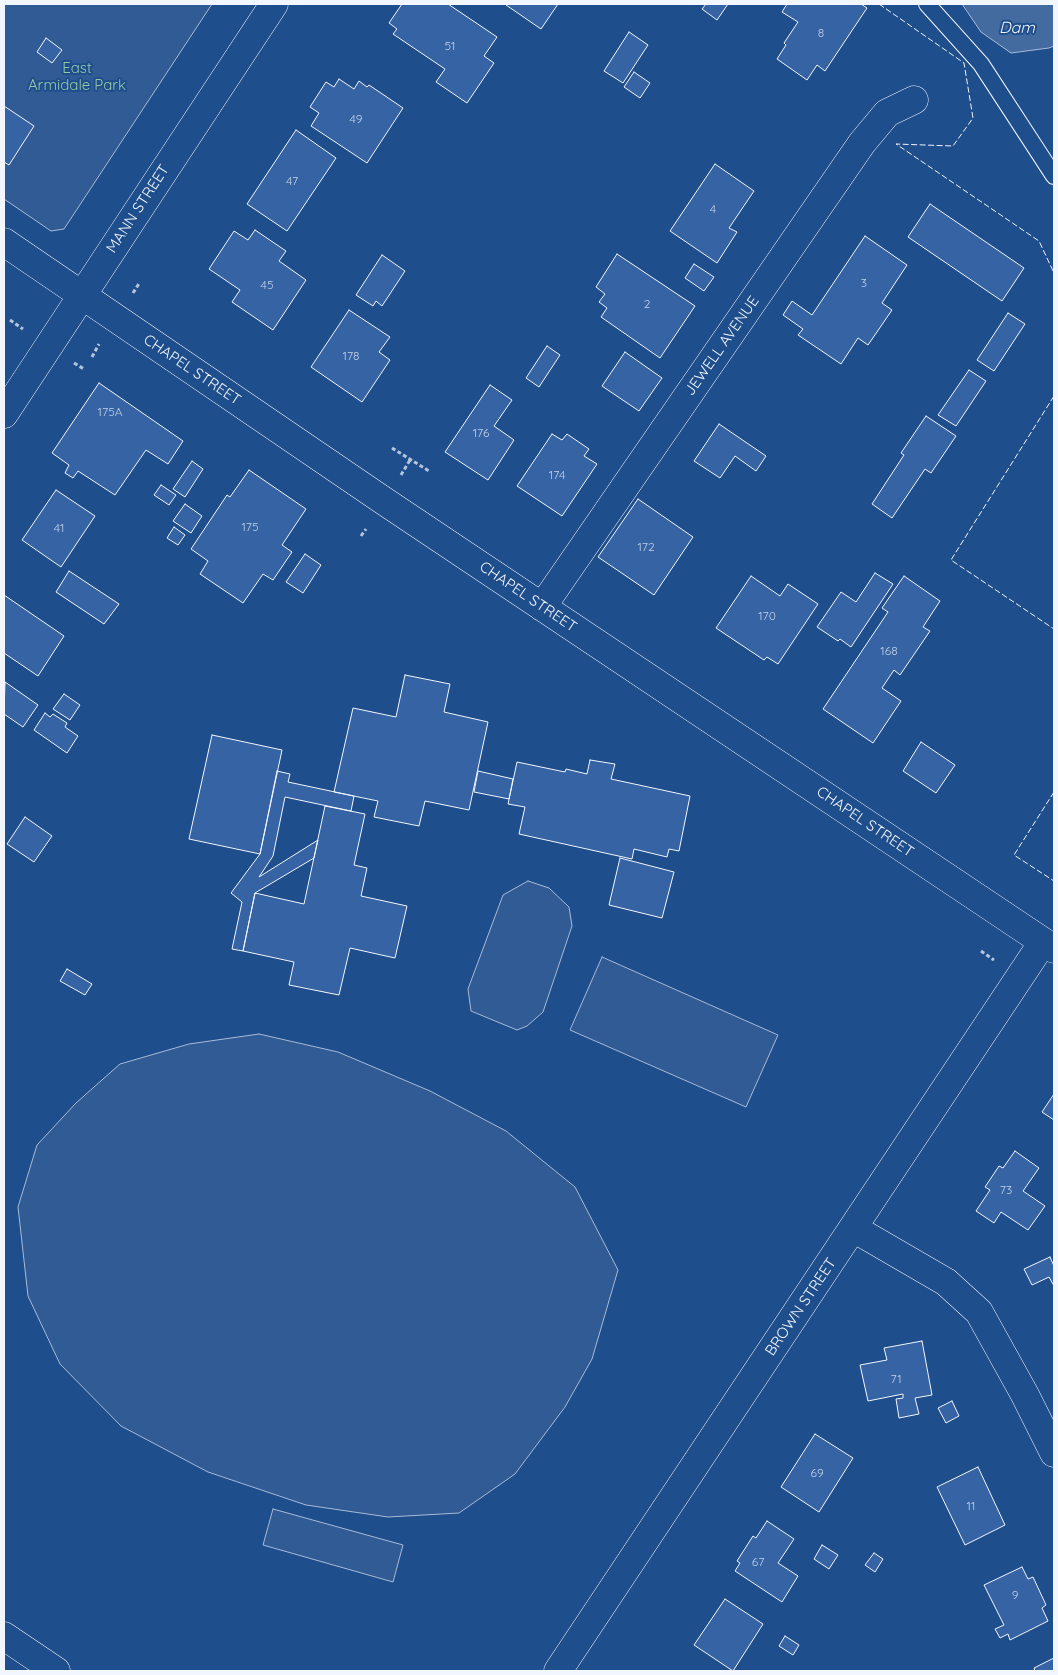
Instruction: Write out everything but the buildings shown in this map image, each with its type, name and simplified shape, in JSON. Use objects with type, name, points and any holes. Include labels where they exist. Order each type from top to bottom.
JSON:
[{"type":"street","name":"MANN STREET","points":[[4,414],[274,4]]},
{"type":"street","name":"JEWELL AVENUE","points":[[542,607],[862,142],[887,113],[914,100]]},
{"type":"street","name":"CHAPEL STREET","points":[[4,242],[542,607],[1051,939]]},
{"type":"street","name":"BROWN STREET","points":[[558,1671],[853,1228],[1051,939]]},
{"type":"street","points":[[853,1228],[946,1282],[979,1312],[1025,1395],[1054,1453]]},
{"type":"street","points":[[4,1636],[56,1671]]},
{"type":"lane","points":[[927,4],[981,64],[1054,176]]},
{"type":"path","points":[[10,320],[27,332]]},
{"type":"path","points":[[92,357],[95,350]]},
{"type":"path","points":[[75,364],[84,369]]},
{"type":"path","points":[[392,448],[429,471]]},
{"type":"path","points":[[405,469],[410,460]]},
{"type":"path","points":[[361,536],[369,525]]},
{"type":"shaded area","name":"East Armidale Park","points":[[4,4],[212,4],[64,229],[51,231],[4,199]]},
{"type":"shaded area","points":[[528,881],[549,888],[569,907],[572,926],[543,1012],[527,1026],[517,1030],[471,1011],[468,989],[503,895]]},
{"type":"shaded area","points":[[602,957],[778,1035],[746,1107],[570,1030]]},
{"type":"shaded area","points":[[259,1034],[338,1052],[430,1091],[506,1131],[575,1187],[618,1270],[592,1359],[565,1407],[515,1474],[459,1513],[388,1517],[306,1505],[208,1472],[121,1426],[60,1364],[28,1296],[18,1207],[37,1145],[76,1103],[120,1064],[189,1044]]},
{"type":"shaded area","points":[[273,1509],[403,1545],[393,1582],[263,1545]]},
{"type":"water","name":"Dam","points":[[962,4],[1054,4],[1054,46],[1011,53],[981,32]]},
{"type":"fence","points":[[879,4],[964,63],[973,118],[953,146],[896,144],[1039,241],[1054,273]]},
{"type":"fence","points":[[1054,396],[951,560],[1054,629]]},
{"type":"fence","points":[[1054,792],[1014,855],[1054,881]]}]
